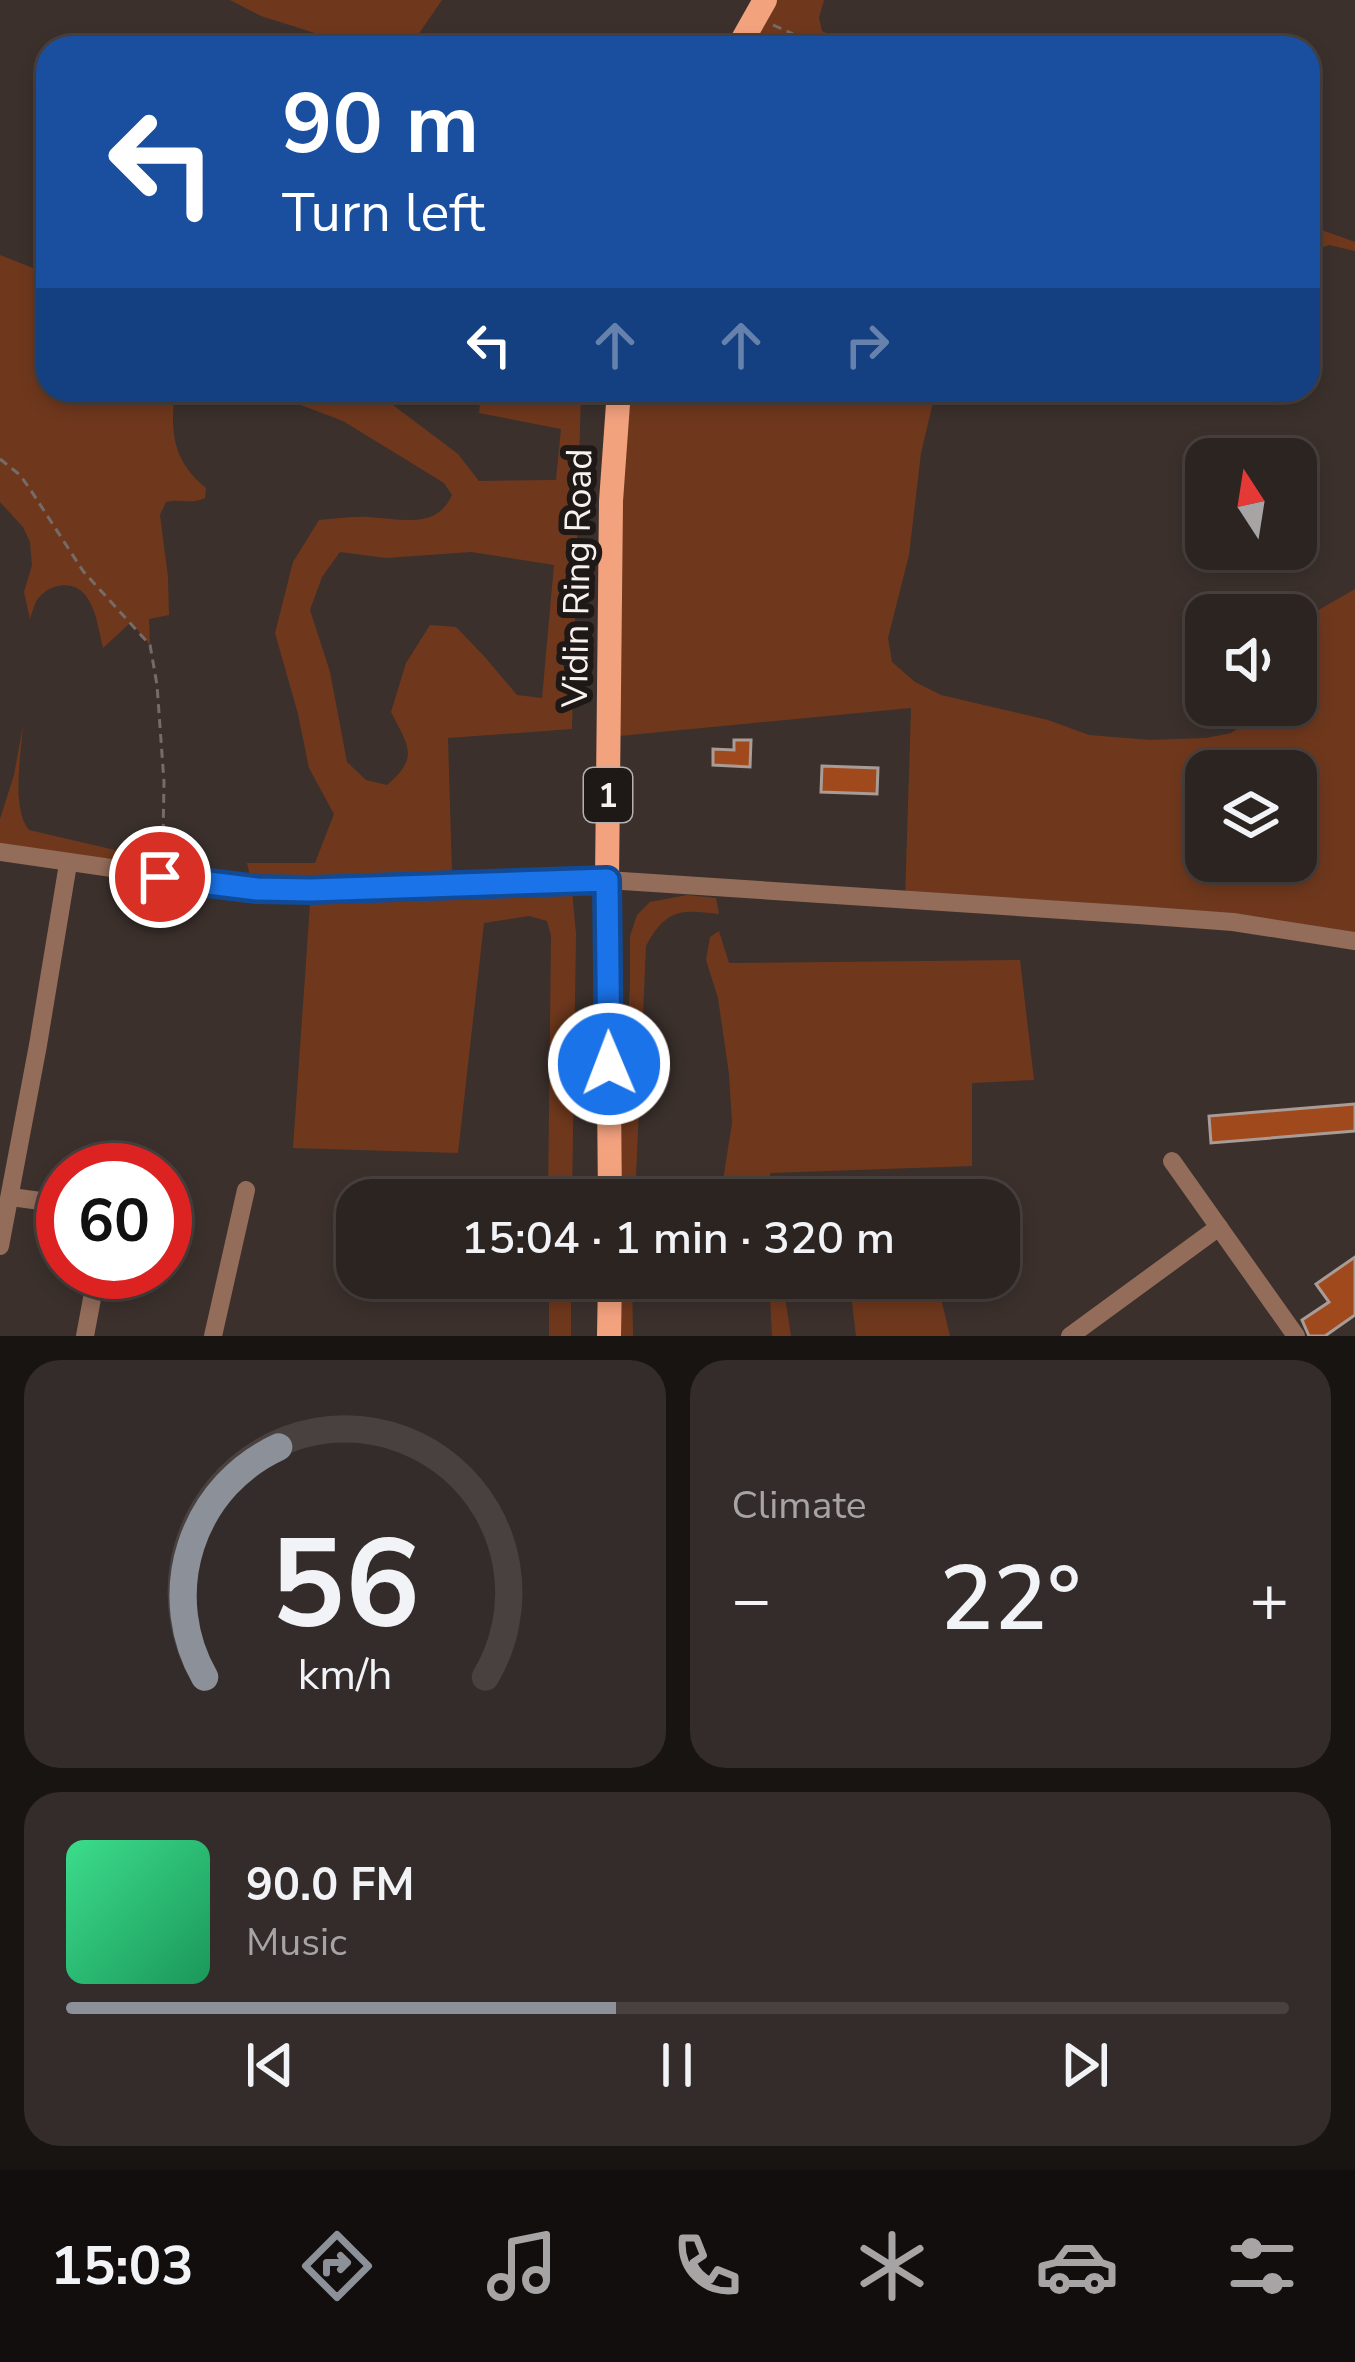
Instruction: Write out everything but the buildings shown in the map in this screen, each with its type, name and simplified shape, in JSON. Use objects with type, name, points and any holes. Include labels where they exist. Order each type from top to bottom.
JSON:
[{"type":"main road","points":[[744,36],[760,8]]},
{"type":"main road","name":"Vidin Ring Road","points":[[610,1179],[611,501],[619,402]]},
{"type":"main road","points":[[609,1336],[610,1299]]},
{"type":"street","points":[[0,853],[257,889],[607,880],[1138,914],[1233,922],[1355,941]]},
{"type":"street","points":[[0,1246],[68,864]]},
{"type":"street","points":[[1172,1162],[1296,1336]]},
{"type":"street","points":[[213,1336],[246,1190]]},
{"type":"street","points":[[10,1197],[36,1200]]},
{"type":"street","points":[[1070,1336],[1219,1227]]},
{"type":"street","points":[[85,1336],[93,1299]]},
{"type":"path","points":[[760,8],[805,36]]},
{"type":"path","points":[[0,459],[20,475],[82,571],[150,645],[170,878]]},
{"type":"shaded area","points":[[230,0],[442,0],[417,36],[324,36],[261,16]]},
{"type":"shaded area","points":[[765,0],[824,0],[819,18],[822,31],[832,36],[745,36]]},
{"type":"shaded area","points":[[1320,229],[1355,242],[1355,251],[1329,245],[1320,248]]},
{"type":"shaded area","points":[[0,255],[36,269],[36,402],[174,402],[180,455],[206,488],[205,498],[166,502],[160,515],[169,615],[149,619],[150,645],[131,622],[103,648],[91,604],[70,586],[56,586],[42,594],[30,619],[24,592],[32,565],[30,542],[0,502]]},
{"type":"shaded area","points":[[293,402],[388,402],[458,454],[479,481],[556,480],[561,429],[479,413],[480,402],[581,402],[572,729],[448,738],[452,875],[251,881],[247,863],[315,863],[334,814],[309,768],[275,633],[293,562],[319,520],[427,518],[452,495],[444,483],[343,421]],"holes":[[[340,552],[386,558],[471,552],[554,565],[542,698],[517,695],[456,627],[430,625],[406,663],[391,712],[408,751],[404,767],[387,785],[366,780],[347,762],[330,672],[310,610],[322,577]]]},
{"type":"shaded area","points":[[619,402],[933,402],[921,453],[909,555],[888,638],[892,662],[915,682],[941,695],[1048,720],[1089,735],[1206,738],[1241,726],[1317,726],[1317,611],[1355,589],[1355,941],[905,900],[911,708],[609,737]]},
{"type":"shaded area","points":[[23,726],[19,795],[29,830],[167,861],[169,873],[0,847],[0,819]]},
{"type":"shaded area","points":[[571,880],[576,934],[572,1179],[548,1179],[551,936],[547,921],[529,916],[484,923],[458,1153],[293,1148],[311,890]]},
{"type":"shaded area","points":[[687,895],[716,898],[719,914],[675,914],[660,925],[646,946],[636,1179],[622,1179],[630,936],[637,915],[650,902]]},
{"type":"shaded area","points":[[719,931],[729,963],[1020,960],[1034,1080],[972,1083],[972,1166],[723,1179],[732,1123],[718,998],[706,960],[710,937]]},
{"type":"shaded area","points":[[549,1299],[571,1299],[571,1336],[549,1336]]},
{"type":"shaded area","points":[[621,1299],[632,1299],[633,1336],[621,1336]]},
{"type":"shaded area","points":[[770,1299],[785,1299],[791,1336],[772,1336]]},
{"type":"shaded area","points":[[941,1299],[950,1336],[856,1336],[852,1302]]},
{"type":"route","points":[[160,877],[257,889],[311,890],[607,880],[609,1064]]}]
